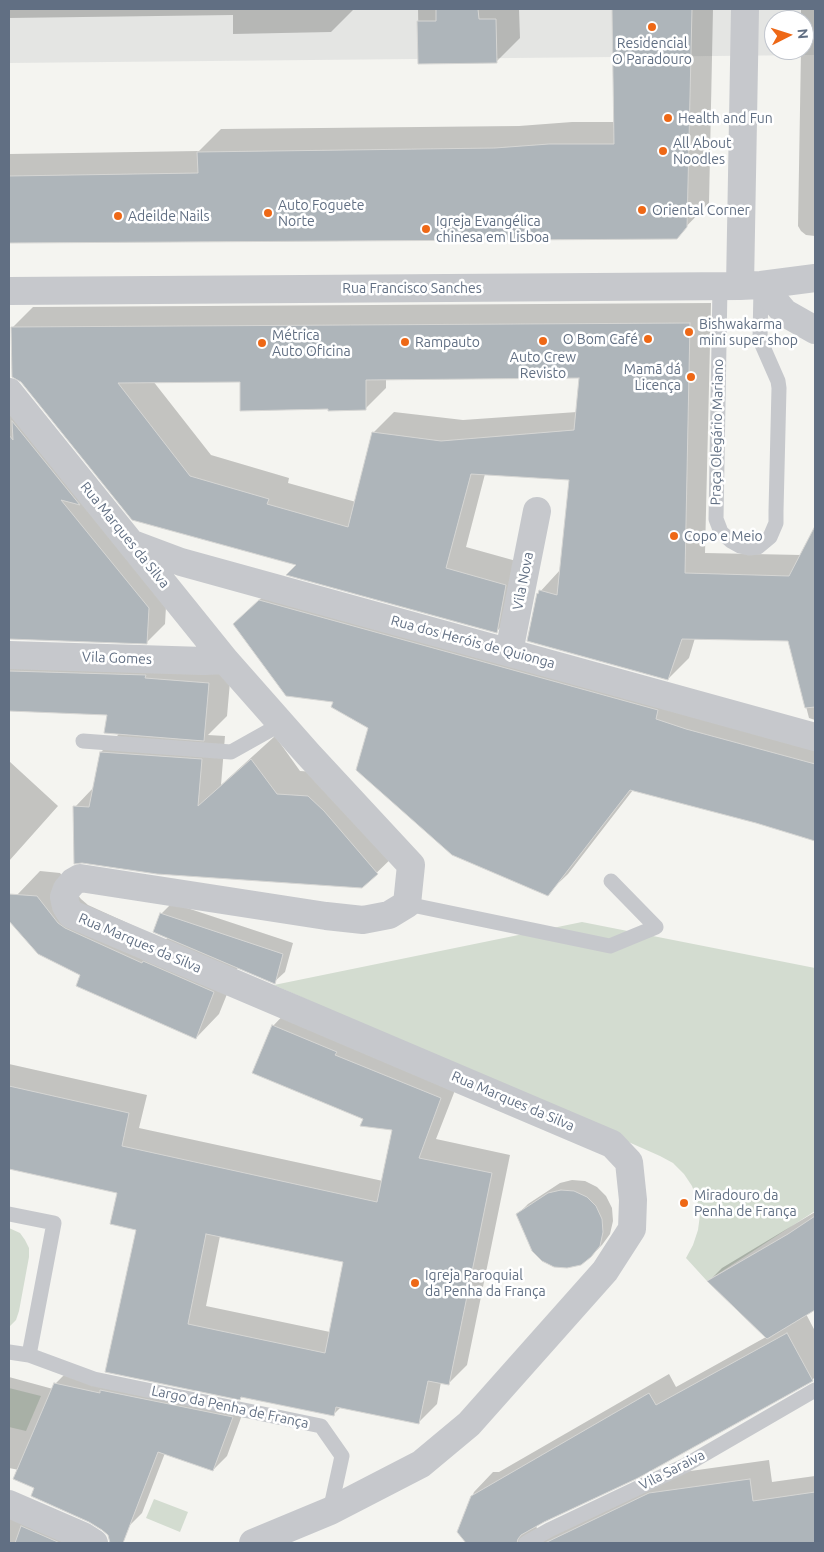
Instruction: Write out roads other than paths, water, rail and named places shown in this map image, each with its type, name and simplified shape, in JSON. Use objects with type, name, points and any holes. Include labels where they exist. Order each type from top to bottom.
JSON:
[{"type":"street","points":[[746,9],[740,286],[815,330]]},
{"type":"street","name":"Rua Francisco Sanches","points":[[9,290],[740,286],[815,278]]},
{"type":"street","name":"Rua Marques da Silva","points":[[9,392],[225,660],[281,724],[411,865],[407,904],[389,915],[363,920],[80,878],[66,889],[64,898],[71,914],[612,1144],[629,1162],[633,1200],[632,1229],[605,1271],[469,1424],[420,1464],[330,1511]]},
{"type":"street","name":"Vila Nova","points":[[509,652],[537,510]]},
{"type":"street","name":"Rua dos Heróis de Quionga","points":[[133,544],[181,562],[815,737]]},
{"type":"street","name":"Vila Gomes","points":[[9,655],[225,660]]},
{"type":"street","points":[[9,1504],[83,1536],[94,1543]]},
{"type":"street","points":[[253,1543],[330,1511]]},
{"type":"lane","name":"Praça Olegário Mariano","points":[[740,286],[778,381],[779,388],[776,523],[770,537],[758,547],[749,548],[731,542],[721,532],[716,519],[740,286]]},
{"type":"lane","points":[[83,741],[231,752],[281,724]]},
{"type":"lane","points":[[407,904],[610,946],[656,927],[611,881]]},
{"type":"lane","points":[[9,1214],[54,1224],[28,1355]]},
{"type":"lane","name":"Largo da Penha de França","points":[[9,1352],[28,1355],[94,1379],[321,1426],[342,1456],[330,1511]]},
{"type":"lane","name":"Vila Saraiva","points":[[526,1543],[549,1530],[684,1466],[815,1390]]},
{"type":"place","name":"Residencial O Paradouro","points":[[652,27]]},
{"type":"place","name":"Health and Fun","points":[[668,118]]},
{"type":"place","name":"All About Noodles","points":[[663,151]]},
{"type":"place","name":"Oriental Corner","points":[[642,210]]},
{"type":"place","name":"Auto Foguete Norte","points":[[268,213]]},
{"type":"place","name":"Adeilde Nails","points":[[118,216]]},
{"type":"place","name":"Igreja Evangélica chinesa em Lisboa","points":[[426,229]]},
{"type":"place","name":"Bishwakarma mini super shop","points":[[689,332]]},
{"type":"place","name":"O Bom Café","points":[[648,339]]},
{"type":"place","name":"Auto Crew Revisto","points":[[543,341]]},
{"type":"place","name":"Rampauto","points":[[405,342]]},
{"type":"place","name":"Métrica Auto Oficina","points":[[262,343]]},
{"type":"place","name":"Mamã dá Licença","points":[[691,377]]},
{"type":"place","name":"Copo e Meio","points":[[674,536]]},
{"type":"place","name":"Miradouro da Penha de França","points":[[684,1203]]},
{"type":"place","name":"Igreja Paroquial da Penha da França","points":[[415,1283]]}]
